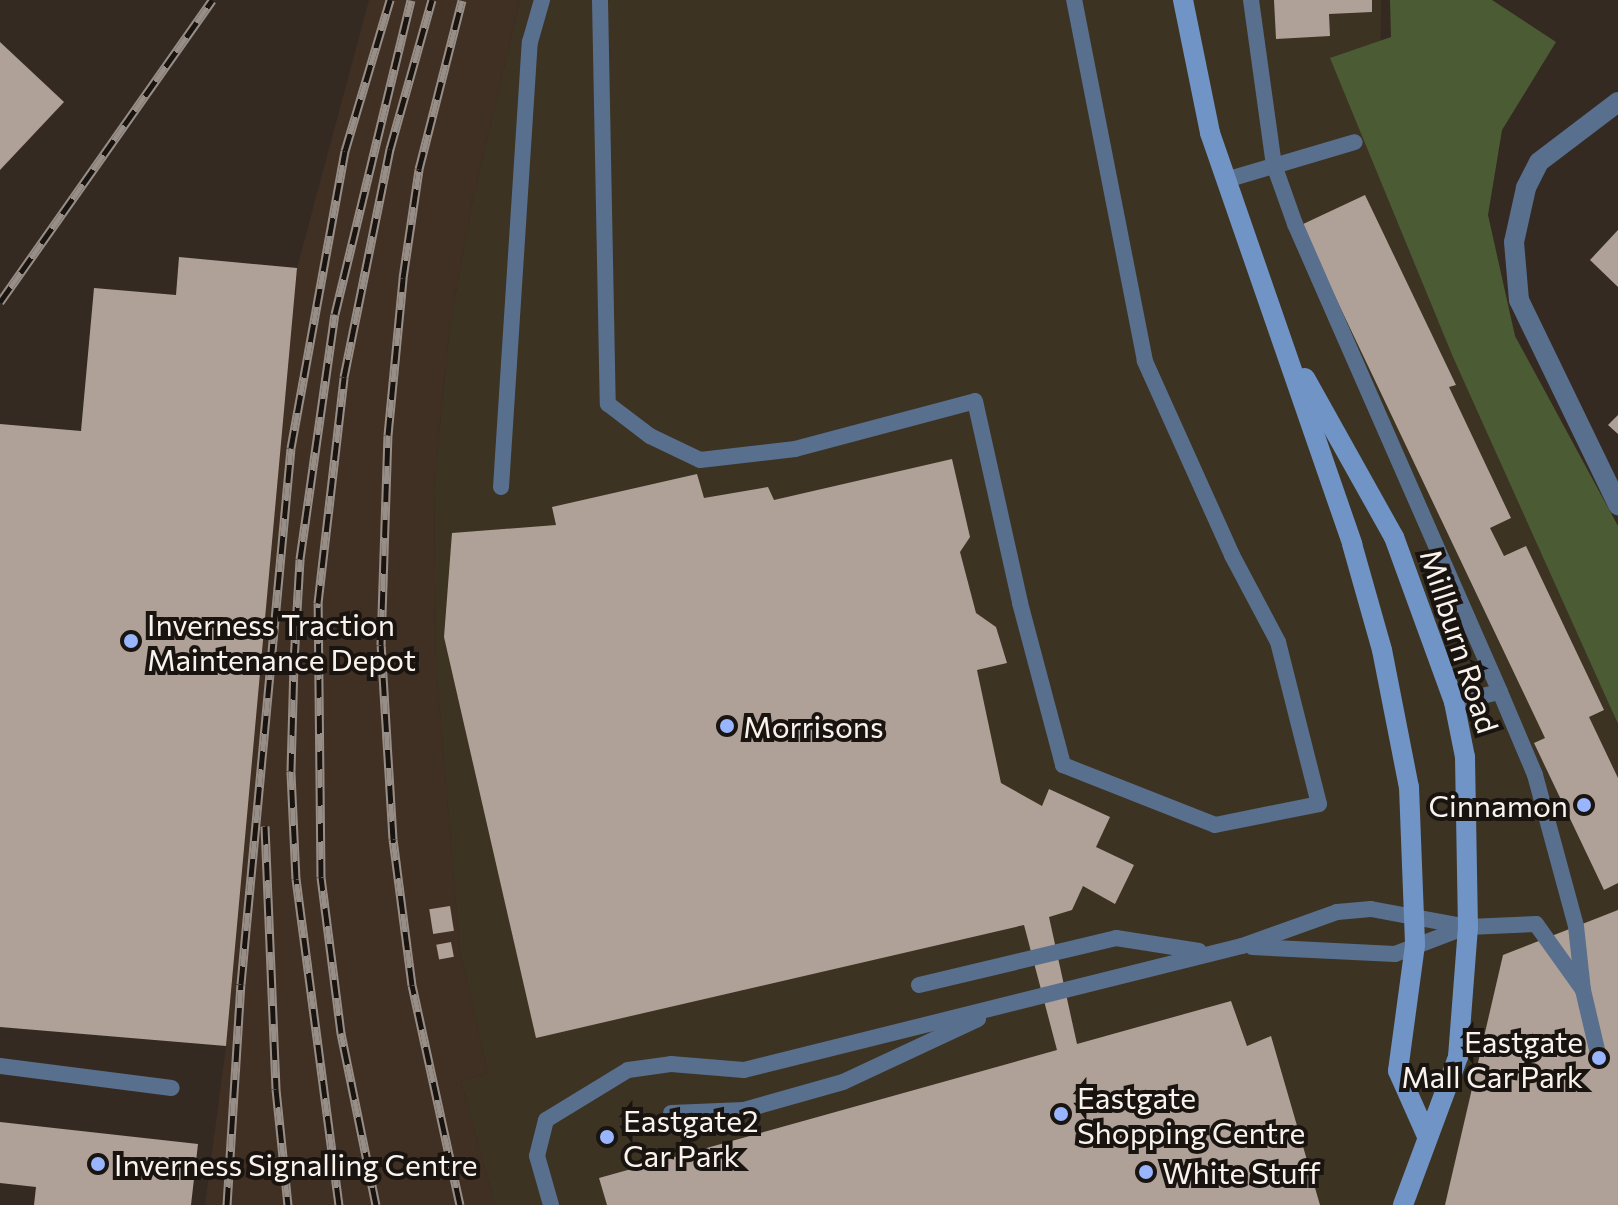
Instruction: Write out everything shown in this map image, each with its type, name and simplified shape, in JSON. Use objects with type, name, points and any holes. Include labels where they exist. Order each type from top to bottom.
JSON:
[{"type":"main road","name":"Millburn Road","points":[[1183,0],[1210,133],[1280,333],[1382,650],[1409,787],[1415,945],[1398,1071],[1427,1136]]},
{"type":"main road","name":"Millburn Road","points":[[1280,333],[1394,537],[1454,702],[1465,757],[1468,927],[1458,1057],[1403,1205]]},
{"type":"street","points":[[1618,102],[1539,162],[1526,188],[1514,242],[1519,300],[1618,505]]},
{"type":"lane","points":[[501,487],[530,42],[542,0]]},
{"type":"lane","points":[[600,0],[608,404],[650,436],[700,460],[795,449],[975,401],[1020,603],[1063,765],[1215,825],[1319,804],[1278,642],[1232,555],[1145,361],[1074,0]]},
{"type":"lane","points":[[1251,0],[1274,165],[1543,793],[1576,926],[1583,990],[1599,1058]]},
{"type":"lane","points":[[1226,180],[1355,142]]},
{"type":"lane","points":[[1454,702],[1500,692]]},
{"type":"lane","points":[[551,1205],[537,1156],[546,1120],[628,1070],[671,1064],[744,1070],[1205,952],[1242,946],[1337,912],[1371,909],[1468,927],[1536,924],[1583,990]]},
{"type":"lane","points":[[1242,946],[1351,956],[1395,954],[1468,927]]},
{"type":"lane","points":[[919,985],[1116,938],[1205,952]]},
{"type":"lane","points":[[671,1113],[744,1110],[843,1082],[1012,1003]]},
{"type":"lane","points":[[0,1066],[172,1088]]},
{"type":"shaded area","points":[[369,0],[520,0],[473,198],[450,324],[434,487],[436,666],[460,951],[488,1073],[461,1081],[495,1205],[205,1205],[226,1046],[297,268]]},
{"type":"shaded area","points":[[520,0],[1381,0],[1380,103],[1618,726],[1618,1205],[495,1205],[461,1081],[488,1073],[460,951],[436,666],[434,487],[450,324],[473,198]]},
{"type":"green space","points":[[1390,0],[1492,0],[1556,42],[1502,130],[1488,215],[1515,336],[1618,526],[1618,724],[1453,357],[1330,58],[1391,37]]},
{"type":"building","points":[[1274,0],[1372,0],[1372,12],[1329,14],[1330,36],[1276,39]]},
{"type":"building","points":[[0,42],[64,102],[0,170]]},
{"type":"building","points":[[1365,195],[1456,385],[1449,387],[1511,518],[1490,528],[1504,556],[1526,546],[1604,710],[1589,717],[1618,778],[1618,883],[1604,890],[1534,743],[1545,738],[1301,225]]},
{"type":"building","points":[[1618,230],[1618,287],[1590,260]]},
{"type":"building","name":"Inverness Traction Maintenance Depot","points":[[179,257],[297,268],[226,1046],[0,1027],[0,424],[81,431],[94,288],[176,295]]},
{"type":"building","points":[[1618,415],[1618,434],[1608,425]]},
{"type":"building","name":"Morrisons","points":[[952,459],[970,537],[960,552],[976,613],[996,627],[1007,663],[977,670],[1001,783],[1042,806],[1049,789],[1110,817],[1096,847],[1134,865],[1115,904],[1083,886],[1072,910],[1049,917],[1077,1044],[1231,1001],[1247,1046],[1271,1036],[1320,1205],[607,1205],[599,1178],[1057,1050],[1024,925],[536,1038],[444,637],[452,533],[556,525],[552,507],[697,474],[704,498],[768,487],[774,500]]},
{"type":"building","points":[[450,906],[454,931],[433,934],[429,909]]},
{"type":"building","points":[[1618,910],[1618,1205],[1445,1205],[1503,955]]},
{"type":"building","points":[[451,942],[454,957],[439,960],[436,945]]},
{"type":"building","name":"Inverness Signalling Centre","points":[[0,1122],[198,1144],[191,1205],[34,1205],[36,1187],[0,1183]]},
{"type":"railway","points":[[0,302],[212,0]]},
{"type":"railway","points":[[227,1205],[241,984],[291,448],[345,151],[390,0]]},
{"type":"railway","points":[[339,1205],[296,879],[291,771],[300,559],[335,314],[411,0]]},
{"type":"railway","points":[[376,1205],[341,1033],[321,877],[318,603],[344,377],[390,149],[432,0]]},
{"type":"railway","points":[[460,1205],[412,985],[393,839],[381,645],[388,435],[403,278],[419,169],[462,0]]},
{"type":"railway","points":[[265,826],[276,1089],[288,1205]]},
{"type":"place","name":"Inverness Traction Maintenance Depot","points":[[131,641]]},
{"type":"place","name":"Morrisons","points":[[727,726]]},
{"type":"place","name":"Cinnamon","points":[[1584,805]]},
{"type":"place","name":"Eastgate Mall Car Park","points":[[1599,1058]]},
{"type":"place","name":"Eastgate Shopping Centre","points":[[1061,1114]]},
{"type":"place","name":"Eastgate2 Car Park","points":[[607,1137]]},
{"type":"place","name":"Inverness Signalling Centre","points":[[98,1164]]},
{"type":"place","name":"White Stuff","points":[[1146,1172]]}]
